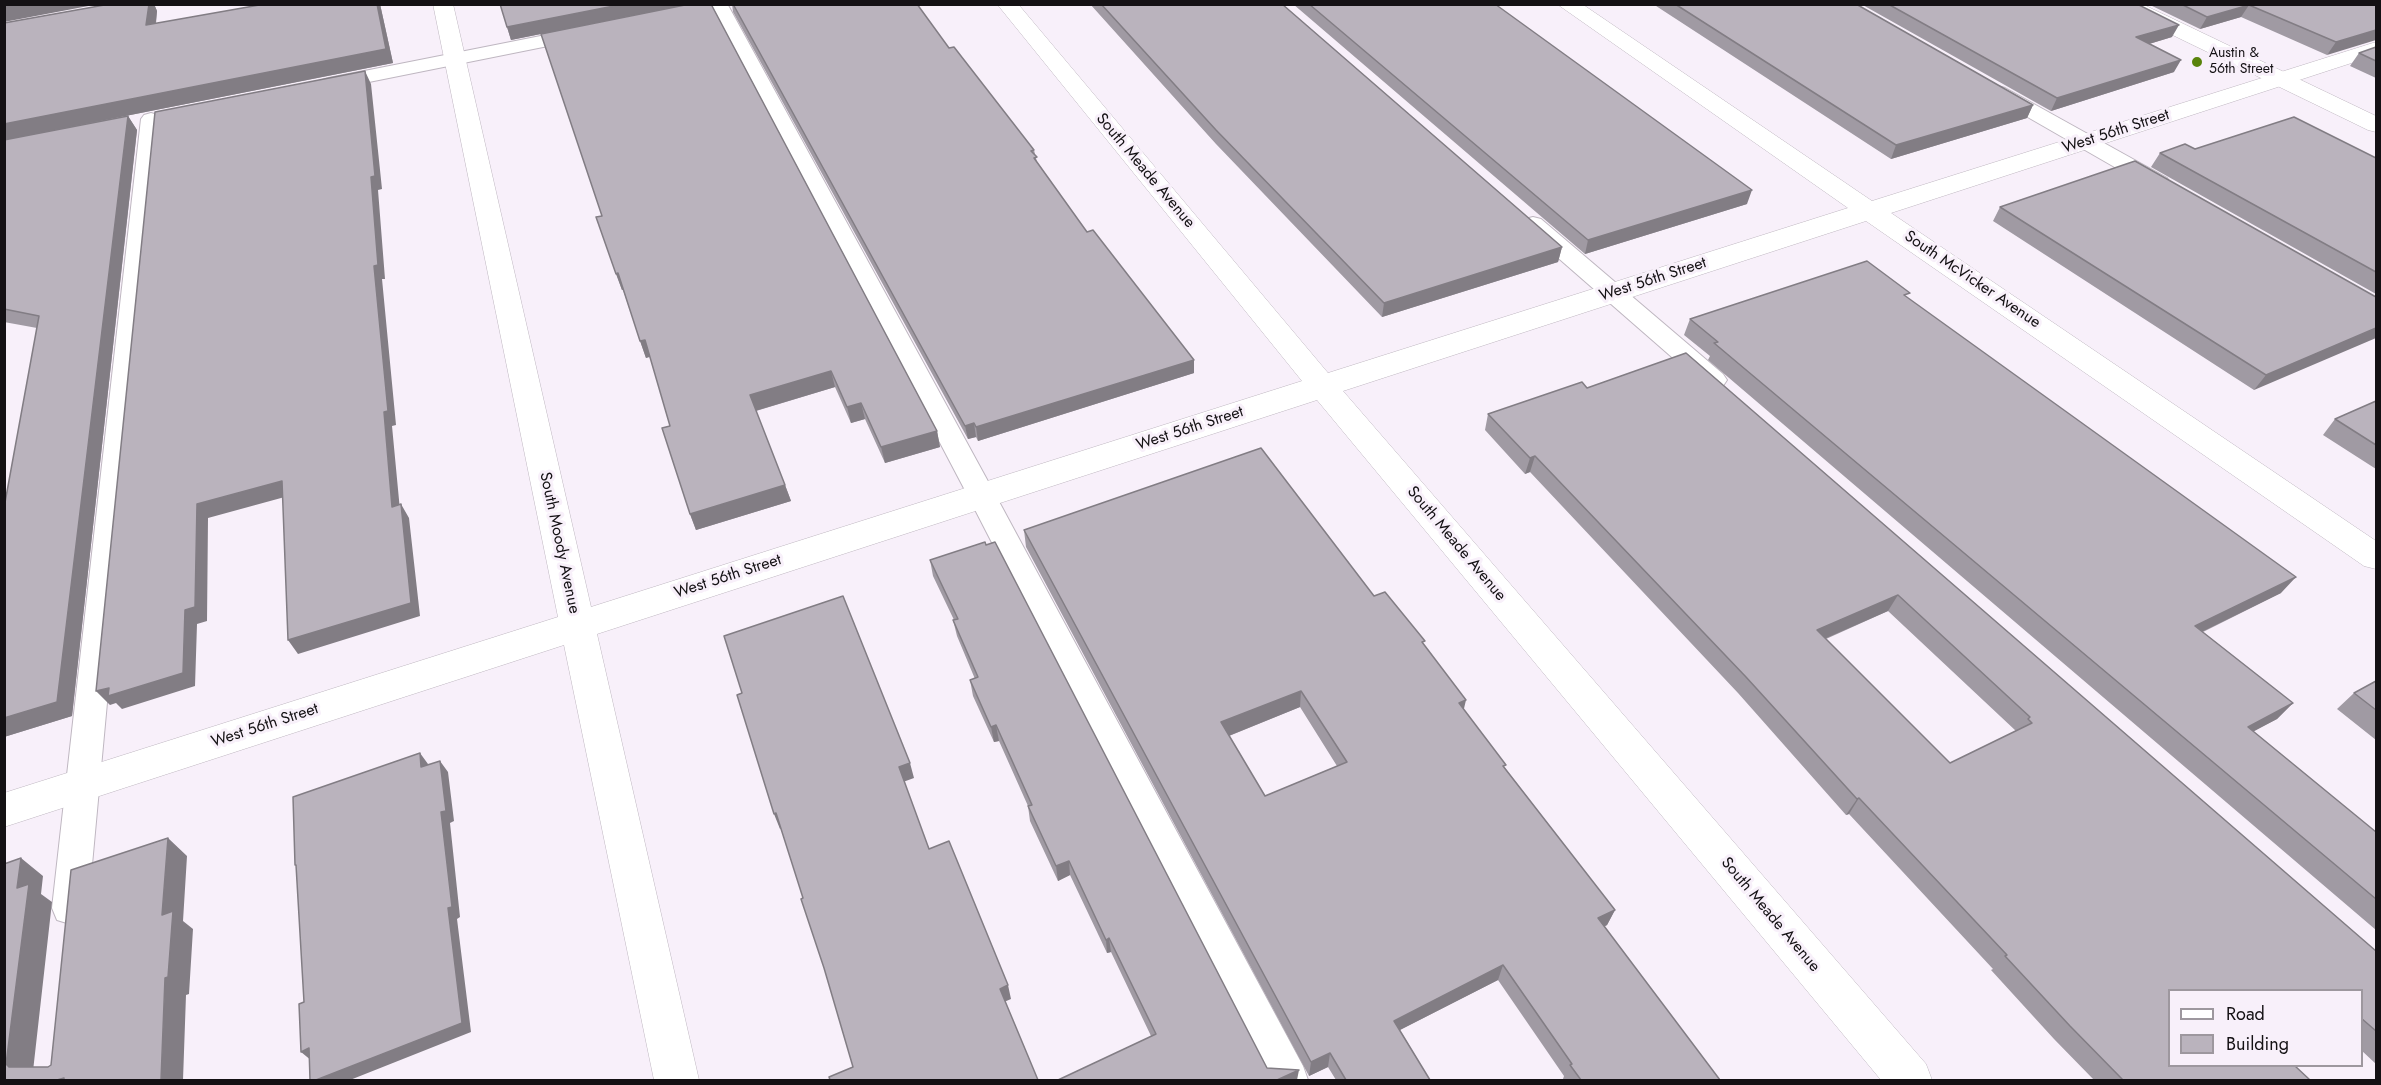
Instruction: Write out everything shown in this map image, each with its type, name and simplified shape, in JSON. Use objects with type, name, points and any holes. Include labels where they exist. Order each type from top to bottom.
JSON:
[{"type":"street","name":"South Moody Avenue","points":[[443,4],[676,1080]]},
{"type":"street","name":"South Meade Avenue","points":[[1007,4],[1322,386],[1910,1080]]},
{"type":"street","name":"South McVicker Avenue","points":[[1567,4],[2376,557]]},
{"type":"street","points":[[2124,4],[2376,125]]},
{"type":"street","name":"West 56th Street","points":[[4,810],[2376,48]]},
{"type":"lane","points":[[717,8],[982,496],[1289,1080]]},
{"type":"lane","points":[[311,88],[595,32]]},
{"type":"lane","points":[[1984,85],[2173,191]]},
{"type":"lane","points":[[67,940],[151,119]]},
{"type":"lane","points":[[1518,211],[1736,399]]},
{"type":"building","points":[[110,4],[149,4],[146,25],[265,4],[377,4],[386,49],[4,124],[4,23]]},
{"type":"building","points":[[500,4],[624,4],[507,27]]},
{"type":"building","points":[[690,4],[711,4],[937,431],[881,447],[861,403],[847,407],[831,371],[750,395],[785,485],[690,514],[662,428],[670,426],[645,340],[640,341],[618,273],[616,274],[596,217],[602,216],[541,34]]},
{"type":"building","points":[[733,4],[917,4],[949,48],[954,47],[1034,150],[1031,151],[1037,157],[1034,158],[1087,232],[1093,230],[1194,360],[976,427],[974,423],[965,426]]},
{"type":"building","points":[[1101,4],[1282,4],[1562,247],[1384,303],[1216,130]]},
{"type":"building","points":[[1309,4],[1495,4],[1752,190],[1588,240]]},
{"type":"building","points":[[1675,4],[1856,4],[2033,105],[1896,145]]},
{"type":"building","points":[[1888,4],[2137,4],[2179,25],[2136,37],[2181,60],[2057,98]]},
{"type":"building","points":[[2181,4],[2376,4],[2376,30],[2336,42],[2249,5],[2207,17]]},
{"type":"building","points":[[2376,47],[2376,61],[2359,53]]},
{"type":"building","points":[[365,71],[375,176],[371,177],[378,265],[374,266],[388,411],[384,412],[392,507],[401,504],[411,603],[288,640],[282,481],[197,504],[195,607],[185,610],[183,673],[108,696],[109,688],[96,691],[155,112]]},
{"type":"building","points":[[128,116],[57,702],[4,718],[4,508],[39,316],[4,309],[4,140]]},
{"type":"building","points":[[2294,117],[2376,158],[2376,272],[2160,153],[2185,144],[2195,149]]},
{"type":"building","points":[[2135,161],[2376,297],[2376,328],[2266,375],[2000,207]]},
{"type":"building","points":[[1867,261],[1910,293],[1904,295],[2296,577],[2195,626],[2293,703],[2248,727],[2376,832],[2376,899],[1714,343],[1718,342],[1690,319]]},
{"type":"building","points":[[1686,353],[2376,951],[2376,1031],[2363,1020],[2363,989],[2168,989],[2168,1067],[2296,1067],[2310,1080],[2123,1080],[1859,798],[1857,799],[1746,677],[1535,456],[1530,458],[1488,414],[1582,382],[1587,388]],"holes":[[[1898,595],[2030,717],[2028,719],[2032,723],[1950,763],[1817,630]]]},
{"type":"building","points":[[2376,401],[2376,445],[2335,419]]},
{"type":"building","points":[[1261,448],[1374,596],[1385,592],[1425,641],[1422,642],[1466,700],[1459,703],[1506,765],[1503,766],[1615,910],[1598,918],[1720,1080],[1581,1080],[1503,965],[1394,1021],[1430,1080],[1346,1080],[1330,1053],[1311,1062],[1024,530]],"holes":[[[1301,691],[1347,762],[1265,796],[1221,722]]]},
{"type":"building","points":[[985,542],[986,545],[995,542],[1267,1068],[1299,1070],[1277,1080],[1058,1080],[1156,1034],[1109,938],[1106,940],[1069,861],[1056,866],[1028,806],[1032,805],[996,725],[991,727],[970,680],[978,677],[953,620],[958,619],[930,560]]},
{"type":"building","points":[[843,596],[910,763],[899,767],[929,849],[949,841],[1008,985],[1000,989],[1038,1080],[830,1080],[829,1077],[853,1067],[801,899],[803,898],[737,695],[742,693],[724,636]]},
{"type":"building","points":[[2376,681],[2376,710],[2354,693]]},
{"type":"building","points":[[420,753],[421,767],[440,761],[446,811],[441,812],[452,907],[448,908],[462,1023],[316,1080],[310,1080],[309,1048],[301,1052],[299,1004],[304,1002],[293,797]]},
{"type":"building","points":[[168,838],[162,915],[173,911],[168,977],[165,978],[161,1080],[64,1080],[64,1078],[4,1080],[4,864],[21,858],[17,888],[29,884],[6,1064],[9,1067],[48,1067],[51,1065],[71,870]]},
{"type":"place","name":"Austin & 56th Street","points":[[2197,62]]}]
